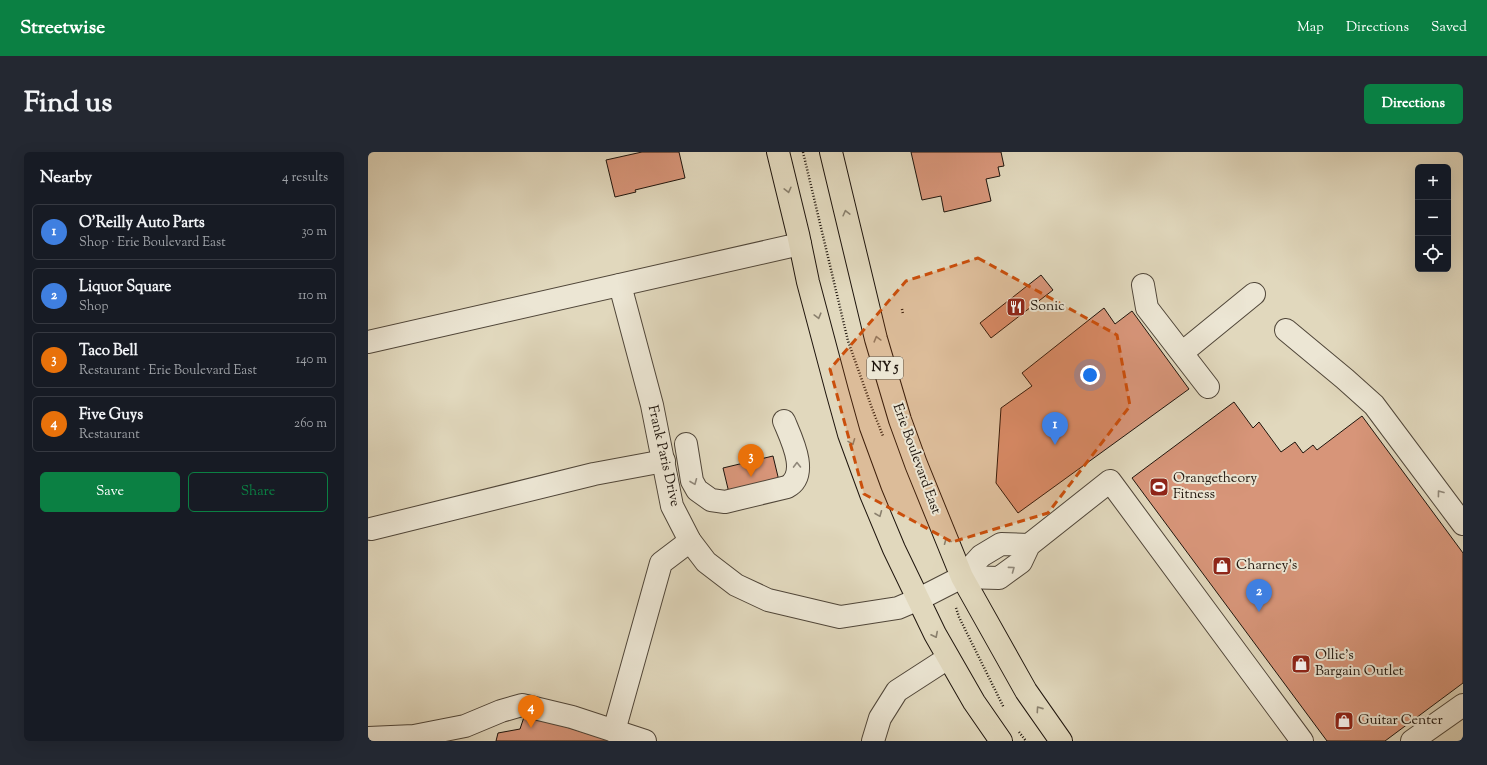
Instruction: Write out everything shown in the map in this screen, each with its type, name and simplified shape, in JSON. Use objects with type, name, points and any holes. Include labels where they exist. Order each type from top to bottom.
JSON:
[{"type":"main road","points":[[778,152],[808,282],[849,434],[871,494],[894,549],[948,658],[974,702],[1001,741]]},
{"type":"main road","name":"Erie Boulevard East","points":[[831,152],[876,339],[900,420],[916,464],[962,577],[1026,691],[1061,741]]},
{"type":"street","points":[[368,342],[800,244]]},
{"type":"street","points":[[1143,284],[1147,308],[1183,352],[1208,387]]},
{"type":"street","name":"Frank Paris Drive","points":[[620,285],[652,405],[672,506],[690,541],[706,562],[736,585],[768,600],[840,617],[898,608],[962,577]]},
{"type":"street","points":[[1183,352],[1254,294]]},
{"type":"street","points":[[1286,330],[1374,405],[1463,524]]},
{"type":"street","points":[[686,444],[692,481],[698,490],[711,500],[725,502],[792,484],[797,476],[797,455],[784,421]]},
{"type":"street","points":[[369,524],[594,474],[664,461]]},
{"type":"street","points":[[962,577],[999,578],[1021,562],[1029,546],[1110,481],[1302,741]]},
{"type":"street","points":[[614,731],[661,562],[690,541]]},
{"type":"street","points":[[962,577],[980,556],[1001,544],[1029,546]]},
{"type":"street","points":[[873,741],[880,718],[897,691],[948,658]]},
{"type":"street","points":[[368,738],[414,736],[466,726],[501,711],[522,705],[572,717],[645,741]]},
{"type":"street","points":[[1412,741],[1463,705]]},
{"type":"path","points":[[902,309],[904,314]]},
{"type":"highlighted area","points":[[978,258],[1117,335],[1130,406],[1048,513],[952,542],[864,494],[830,369],[906,281]]},
{"type":"building","points":[[642,152],[679,152],[685,178],[635,190],[636,192],[615,197],[606,160]]},
{"type":"building","points":[[911,152],[1001,152],[1004,166],[998,167],[1000,176],[986,179],[991,201],[944,212],[941,196],[922,200]]},
{"type":"building","name":"Sonic","points":[[1041,275],[1053,290],[991,338],[980,323]]},
{"type":"building","points":[[1104,308],[1115,324],[1132,311],[1189,389],[1018,513],[996,483],[1001,408],[1032,386],[1022,373]]},
{"type":"building","points":[[1234,402],[1253,428],[1259,422],[1281,452],[1295,442],[1303,453],[1313,445],[1317,450],[1362,416],[1463,553],[1463,683],[1385,741],[1327,741],[1132,478]]},
{"type":"building","points":[[773,456],[780,485],[730,497],[723,468]]},
{"type":"building","points":[[525,714],[611,741],[496,741],[498,733],[520,729]]},
{"type":"place","name":"Sonic","points":[[1016,307]]},
{"type":"place","name":"O'Reilly Auto Parts","points":[[1055,445]]},
{"type":"place","name":"Taco Bell","points":[[751,477]]},
{"type":"place","name":"Orangetheory Fitness","points":[[1159,487]]},
{"type":"place","name":"Charney's","points":[[1222,566]]},
{"type":"place","name":"Liquor Square","points":[[1259,612]]},
{"type":"place","name":"Ollie's Bargain Outlet","points":[[1301,664]]},
{"type":"place","name":"Guitar Center","points":[[1344,721]]},
{"type":"place","name":"Five Guys","points":[[531,728]]}]
